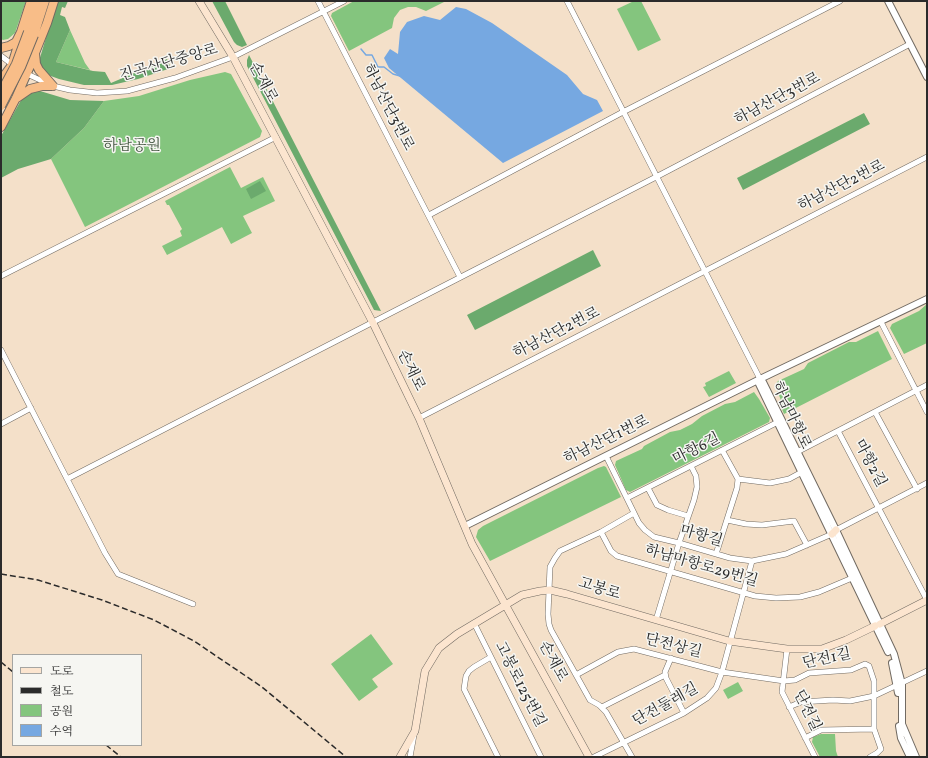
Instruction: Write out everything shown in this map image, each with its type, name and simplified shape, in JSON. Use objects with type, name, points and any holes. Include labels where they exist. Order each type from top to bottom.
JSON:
[{"type":"highway","points":[[1,106],[21,67],[28,33],[31,1]]},
{"type":"highway","points":[[1,92],[16,64],[38,1]]},
{"type":"highway","points":[[1,80],[12,65],[45,1]]},
{"type":"highway","points":[[1,126],[27,74],[54,1]]},
{"type":"highway","points":[[1,48],[9,46],[28,33]]},
{"type":"highway","points":[[35,53],[36,64],[39,70],[53,86]]},
{"type":"highway","points":[[16,98],[30,89],[42,86],[53,86]]},
{"type":"main road","name":"손재로","points":[[199,1],[233,57],[373,323],[420,418],[472,544],[589,757]]},
{"type":"main road","name":"고봉로","points":[[400,757],[414,730],[422,684],[425,671],[429,663],[442,646],[457,634],[522,595],[550,590],[729,641],[787,649],[822,648],[846,640],[927,600]]},
{"type":"street","name":"하남산단3번로","points":[[318,1],[460,277]]},
{"type":"street","name":"진곡산단중앙로","points":[[1,56],[27,74],[53,86],[70,90],[97,93],[126,91],[175,78],[233,57],[344,1]]},
{"type":"street","points":[[567,1],[760,379]]},
{"type":"street","points":[[429,215],[623,112],[840,1]]},
{"type":"street","points":[[888,1],[927,77]]},
{"type":"street","name":"하남산단3번로","points":[[67,479],[656,177],[910,44]]},
{"type":"street","points":[[1,276],[276,137]]},
{"type":"street","name":"하남산단2번로","points":[[420,418],[927,157]]},
{"type":"street","name":"하남산단1번로","points":[[465,526],[760,379],[927,299]]},
{"type":"street","points":[[881,322],[927,412]]},
{"type":"street","points":[[1,350],[105,553],[118,574],[193,604]]},
{"type":"street","name":"하남마항로","points":[[760,379],[759,384],[802,472],[834,532],[852,578],[894,654],[900,685],[902,724],[916,757]]},
{"type":"street","name":"하남마항로","points":[[760,379],[763,382],[797,452],[877,625]]},
{"type":"street","points":[[797,452],[927,385]]},
{"type":"street","points":[[1,424],[31,408]]},
{"type":"street","points":[[875,412],[917,489]]},
{"type":"street","name":"마항6길","points":[[627,498],[778,422]]},
{"type":"street","name":"마항2길","points":[[838,431],[927,600]]},
{"type":"street","points":[[716,554],[737,488],[738,479],[722,450]]},
{"type":"street","name":"마항길","points":[[606,456],[634,513],[645,530],[654,537],[730,558],[752,561],[786,554],[807,546],[927,483]]},
{"type":"street","points":[[656,620],[697,487],[696,476],[691,466]]},
{"type":"street","points":[[738,479],[770,483],[789,479],[802,472]]},
{"type":"street","points":[[648,488],[657,504],[668,510],[688,516]]},
{"type":"street","points":[[624,742],[602,707],[590,700],[549,624],[550,568],[560,551],[601,532],[634,513]]},
{"type":"street","points":[[727,520],[746,524],[762,525],[794,521],[807,546]]},
{"type":"street","name":"하남마항로29번길","points":[[601,532],[611,551],[617,556],[756,596],[776,598],[800,597],[819,592],[852,578]]},
{"type":"street","name":"단전둘레길","points":[[594,757],[684,713],[707,698],[716,688],[722,672],[729,641],[752,561]]},
{"type":"street","name":"고봉로125번길","points":[[474,623],[541,757]]},
{"type":"street","name":"단전상길","points":[[576,675],[618,652],[634,649],[722,672],[784,680]]},
{"type":"street","name":"단전길","points":[[787,649],[782,692],[815,757]]},
{"type":"street","points":[[491,657],[469,671],[466,676],[464,690],[498,757]]},
{"type":"street","points":[[671,658],[665,675],[684,713]]},
{"type":"street","name":"단전1길","points":[[784,680],[795,680],[809,673],[850,670],[865,664],[869,666],[874,681],[874,696]]},
{"type":"street","points":[[789,707],[801,702],[834,700],[850,701],[874,696],[927,671]]},
{"type":"street","points":[[602,707],[665,675]]},
{"type":"street","name":"하남마항로","points":[[900,685],[900,734],[910,757]]},
{"type":"street","points":[[870,757],[881,749],[874,729],[874,696]]},
{"type":"street","points":[[805,738],[821,730],[874,729]]},
{"type":"street","points":[[410,757],[414,730]]},
{"type":"street","name":"단전둘레길","points":[[624,742],[632,757]]},
{"type":"green space","points":[[1,1],[26,1],[15,33],[8,39],[3,40],[1,39]]},
{"type":"green space","points":[[57,1],[68,1],[65,8],[62,7],[60,15],[65,17],[70,30],[56,62],[93,71],[105,72],[111,83],[167,59],[171,68],[138,79],[112,85],[84,85],[48,75],[42,70],[39,61]]},
{"type":"green space","points":[[212,1],[225,1],[247,45],[242,47],[234,42]]},
{"type":"green space","points":[[354,1],[446,1],[426,11],[416,7],[408,7],[400,10],[394,18],[392,28],[349,51],[331,16],[332,13]]},
{"type":"green space","points":[[634,1],[641,1],[661,40],[638,51],[617,9]]},
{"type":"green space","points":[[70,30],[85,63],[90,70],[56,62]]},
{"type":"green space","points":[[249,55],[381,311],[374,310],[247,66]]},
{"type":"green space","name":"하남공원","points":[[225,72],[231,74],[262,131],[260,137],[85,227],[51,159],[84,128],[104,101],[139,96],[190,80]]},
{"type":"green space","points":[[32,91],[40,91],[70,100],[104,101],[84,128],[51,159],[18,169],[1,178],[1,136],[20,102],[25,95]]},
{"type":"green space","points":[[864,113],[870,124],[743,190],[737,178]]},
{"type":"green space","points":[[230,167],[241,188],[263,177],[275,201],[243,216],[252,233],[231,244],[222,227],[167,255],[162,246],[182,236],[180,231],[182,229],[169,205],[167,205],[165,201]]},
{"type":"green space","points":[[260,181],[266,191],[251,199],[246,189]]},
{"type":"green space","points":[[593,250],[601,266],[475,330],[467,315]]},
{"type":"green space","points":[[927,304],[927,343],[904,354],[890,328],[892,324],[919,311]]},
{"type":"green space","points":[[878,331],[892,359],[784,414],[781,407],[782,403],[775,385],[778,381],[804,369],[808,363],[849,342],[856,342]]},
{"type":"green space","points":[[729,371],[736,383],[709,397],[703,387],[706,386],[705,383]]},
{"type":"green space","points":[[754,392],[770,418],[769,422],[630,492],[626,490],[615,465],[616,461],[642,449],[644,446],[670,432],[680,430],[692,424],[702,416],[725,404],[735,402]]},
{"type":"green space","points":[[604,466],[606,467],[621,497],[490,561],[476,537],[478,530],[483,526]]},
{"type":"green space","points":[[371,634],[393,664],[372,679],[378,687],[359,701],[331,664]]},
{"type":"green space","points":[[738,682],[743,691],[728,699],[723,690]]},
{"type":"green space","points":[[821,734],[835,734],[836,751],[838,757],[820,757],[812,742],[813,737]]},
{"type":"water","points":[[456,7],[466,9],[492,23],[567,75],[583,94],[597,100],[603,111],[503,163],[389,68],[384,58],[390,49],[398,54],[400,32],[407,22],[424,16],[440,20]]},
{"type":"waterway","points":[[361,49],[366,55],[372,55],[378,67],[384,67],[393,74],[400,76]]},
{"type":"railway","points":[[1,574],[38,580],[102,600],[154,620],[194,641],[262,687],[346,757]]},
{"type":"railway","points":[[1,662],[12,671]]},
{"type":"railway","points":[[107,746],[121,757]]}]
